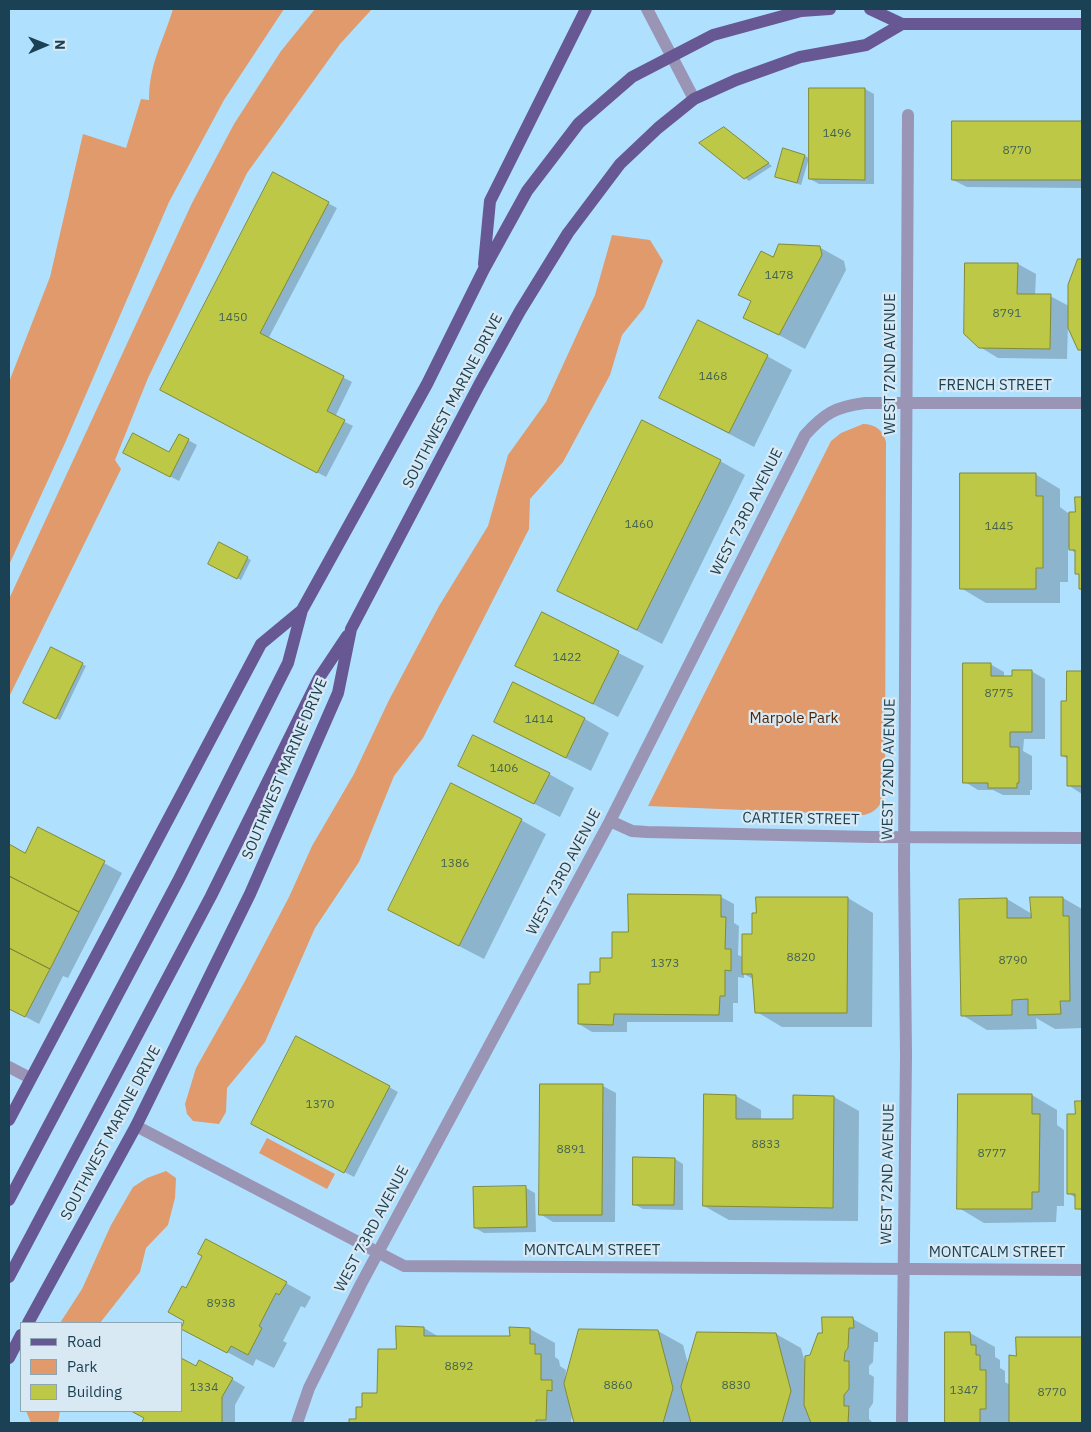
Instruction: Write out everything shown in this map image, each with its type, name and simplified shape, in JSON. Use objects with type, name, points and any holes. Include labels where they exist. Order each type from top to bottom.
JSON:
[{"type":"main road","points":[[484,269],[490,202],[586,9]]},
{"type":"main road","name":"SOUTHWEST MARINE DRIVE","points":[[9,1120],[261,644],[302,610],[427,384],[484,269],[527,191],[579,123],[632,77],[713,34],[801,11],[830,9]]},
{"type":"main road","points":[[870,9],[902,24],[1082,24]]},
{"type":"main road","name":"SOUTHWEST MARINE DRIVE","points":[[29,1322],[136,1126],[250,894],[338,693],[351,629],[479,385],[520,311],[568,233],[620,164],[658,128],[694,99],[736,80],[800,56],[866,45],[902,24]]},
{"type":"main road","points":[[9,1200],[175,887],[288,663],[302,610]]},
{"type":"main road","points":[[9,1277],[211,896],[319,678],[351,629]]},
{"type":"main road","points":[[9,1358],[20,1337]]},
{"type":"street","points":[[646,9],[694,99]]},
{"type":"street","name":"WEST 72ND AVENUE","points":[[902,1423],[906,1055],[904,838],[908,115]]},
{"type":"street","name":"FRENCH STREET","points":[[907,401],[1082,403]]},
{"type":"street","name":"WEST 73RD AVENUE","points":[[297,1423],[309,1388],[378,1253],[610,821],[805,435],[830,412],[845,406],[907,401]]},
{"type":"street","name":"CARTIER STREET","points":[[610,821],[632,831],[904,838],[1082,838]]},
{"type":"street","points":[[9,1068],[30,1078]]},
{"type":"street","name":"MONTCALM STREET","points":[[136,1126],[404,1266],[1082,1270]]},
{"type":"green space","points":[[173,9],[284,9],[224,100],[169,202],[65,443],[9,565],[9,382],[50,277],[83,134],[126,148],[141,99],[149,100],[151,75]]},
{"type":"green space","points":[[315,9],[372,9],[340,44],[247,173],[148,378],[115,460],[121,469],[9,697],[9,599],[192,203],[234,124],[281,51]]},
{"type":"green space","points":[[612,235],[650,240],[663,261],[644,308],[622,335],[610,375],[563,462],[530,499],[529,529],[423,738],[394,776],[359,862],[315,928],[265,1042],[227,1088],[226,1112],[219,1124],[193,1121],[187,1114],[185,1104],[196,1068],[289,897],[312,846],[354,774],[389,700],[439,606],[488,526],[508,455],[546,402],[595,295]]},
{"type":"green space","name":"Marpole Park","points":[[863,424],[878,428],[886,442],[885,795],[875,810],[864,815],[648,806],[831,441],[841,433]]},
{"type":"green space","points":[[267,1138],[335,1174],[327,1189],[259,1153]]},
{"type":"green space","points":[[166,1171],[176,1178],[175,1198],[168,1225],[146,1248],[140,1272],[101,1322],[61,1322],[82,1289],[111,1225],[133,1187],[147,1178]]},
{"type":"green space","points":[[26,1412],[60,1412],[58,1423],[31,1423]]},
{"type":"building","points":[[809,88],[865,88],[865,180],[809,179]]},
{"type":"building","points":[[952,121],[1082,121],[1082,180],[952,180]]},
{"type":"building","points":[[724,127],[769,163],[744,179],[699,143]]},
{"type":"building","points":[[783,148],[805,155],[797,183],[775,177]]},
{"type":"building","points":[[273,172],[329,202],[260,333],[344,376],[327,411],[345,420],[317,473],[160,390]]},
{"type":"building","points":[[779,244],[820,246],[822,255],[779,335],[743,318],[751,301],[738,295],[761,251],[773,257]]},
{"type":"building","points":[[1078,259],[1082,259],[1082,350],[1078,350],[1068,328],[1068,285]]},
{"type":"building","points":[[965,263],[1018,263],[1017,294],[1051,294],[1050,349],[979,348],[964,334]]},
{"type":"building","points":[[698,320],[768,355],[729,433],[659,398]]},
{"type":"building","points":[[642,420],[721,460],[637,630],[557,591]]},
{"type":"building","points":[[133,433],[169,452],[179,434],[189,439],[170,477],[123,453]]},
{"type":"building","points":[[960,473],[1036,473],[1036,496],[1043,496],[1043,568],[1036,568],[1036,589],[960,589]]},
{"type":"building","points":[[1075,497],[1082,497],[1082,589],[1079,589],[1079,574],[1075,574],[1075,550],[1069,550],[1069,512],[1075,512]]},
{"type":"building","points":[[219,542],[248,557],[237,579],[208,564]]},
{"type":"building","points":[[542,612],[619,651],[593,704],[515,666]]},
{"type":"building","points":[[51,647],[83,663],[56,719],[23,703]]},
{"type":"building","points":[[963,663],[991,663],[991,676],[1012,676],[1012,670],[1032,670],[1032,732],[1010,732],[1010,747],[1019,747],[1019,783],[1017,783],[1017,788],[988,788],[988,783],[963,783]]},
{"type":"building","points":[[1067,671],[1082,671],[1082,786],[1067,786],[1067,756],[1061,756],[1061,701],[1066,701]]},
{"type":"building","points":[[513,682],[585,718],[566,758],[494,722]]},
{"type":"building","points":[[473,735],[550,773],[534,804],[458,766]]},
{"type":"building","points":[[451,783],[522,819],[459,946],[388,910]]},
{"type":"building","points":[[38,827],[105,861],[79,912],[9,876],[9,844],[25,853]]},
{"type":"building","points":[[9,876],[79,912],[50,969],[9,948]]},
{"type":"building","points":[[628,894],[721,895],[721,917],[726,917],[725,949],[731,949],[731,971],[725,970],[725,996],[720,996],[719,1015],[614,1014],[613,1025],[578,1024],[578,984],[590,984],[590,972],[600,972],[600,958],[612,958],[612,932],[628,932]]},
{"type":"building","points":[[756,897],[848,897],[847,1013],[755,1013],[752,974],[742,974],[742,934],[752,934],[752,913],[756,913]]},
{"type":"building","points":[[1030,897],[1063,897],[1063,916],[1069,916],[1070,1001],[1060,1001],[1061,1014],[1028,1015],[1028,999],[1012,1000],[1012,1015],[961,1016],[959,899],[1007,898],[1007,918],[1031,918]]},
{"type":"building","points":[[9,948],[50,969],[25,1017],[9,1009]]},
{"type":"building","points":[[296,1036],[390,1086],[344,1173],[251,1124]]},
{"type":"building","points":[[540,1084],[603,1084],[602,1215],[539,1215]]},
{"type":"building","points":[[704,1094],[736,1095],[736,1119],[793,1119],[793,1095],[834,1096],[833,1208],[703,1206]]},
{"type":"building","points":[[958,1094],[1032,1094],[1032,1114],[1040,1114],[1039,1192],[1032,1192],[1032,1209],[957,1209]]},
{"type":"building","points":[[1075,1101],[1082,1101],[1082,1209],[1075,1209],[1075,1194],[1067,1194],[1067,1114],[1075,1114]]},
{"type":"building","points":[[633,1157],[675,1158],[674,1205],[633,1205]]},
{"type":"building","points":[[526,1186],[527,1227],[474,1228],[473,1187]]},
{"type":"building","points":[[206,1239],[287,1282],[279,1295],[276,1293],[259,1326],[262,1328],[248,1355],[231,1346],[227,1353],[182,1330],[184,1321],[168,1312],[182,1286],[186,1288],[202,1256],[198,1254]]},
{"type":"building","points":[[822,1317],[853,1317],[854,1328],[849,1328],[848,1348],[845,1352],[844,1361],[849,1361],[849,1389],[844,1395],[844,1406],[849,1406],[848,1423],[811,1423],[804,1405],[805,1356],[810,1355],[818,1333],[822,1333]]},
{"type":"building","points":[[396,1326],[424,1327],[424,1336],[510,1336],[509,1327],[530,1328],[530,1344],[535,1344],[535,1354],[541,1354],[541,1380],[552,1380],[552,1391],[547,1390],[546,1420],[536,1420],[536,1423],[349,1423],[349,1419],[356,1419],[356,1407],[362,1407],[362,1393],[377,1393],[378,1349],[396,1349]]},
{"type":"building","points":[[579,1329],[658,1330],[673,1388],[663,1423],[574,1423],[564,1384]]},
{"type":"building","points":[[697,1332],[776,1333],[791,1391],[782,1423],[691,1423],[681,1387]]},
{"type":"building","points":[[945,1332],[970,1332],[971,1345],[976,1345],[976,1355],[980,1355],[980,1370],[986,1370],[986,1409],[980,1409],[980,1423],[945,1423]]},
{"type":"building","points":[[1016,1337],[1082,1337],[1082,1423],[1009,1423],[1009,1355],[1016,1356]]},
{"type":"building","points":[[182,1359],[196,1366],[199,1360],[233,1378],[222,1397],[222,1423],[145,1423],[142,1422],[144,1418],[133,1412],[182,1412]]}]
